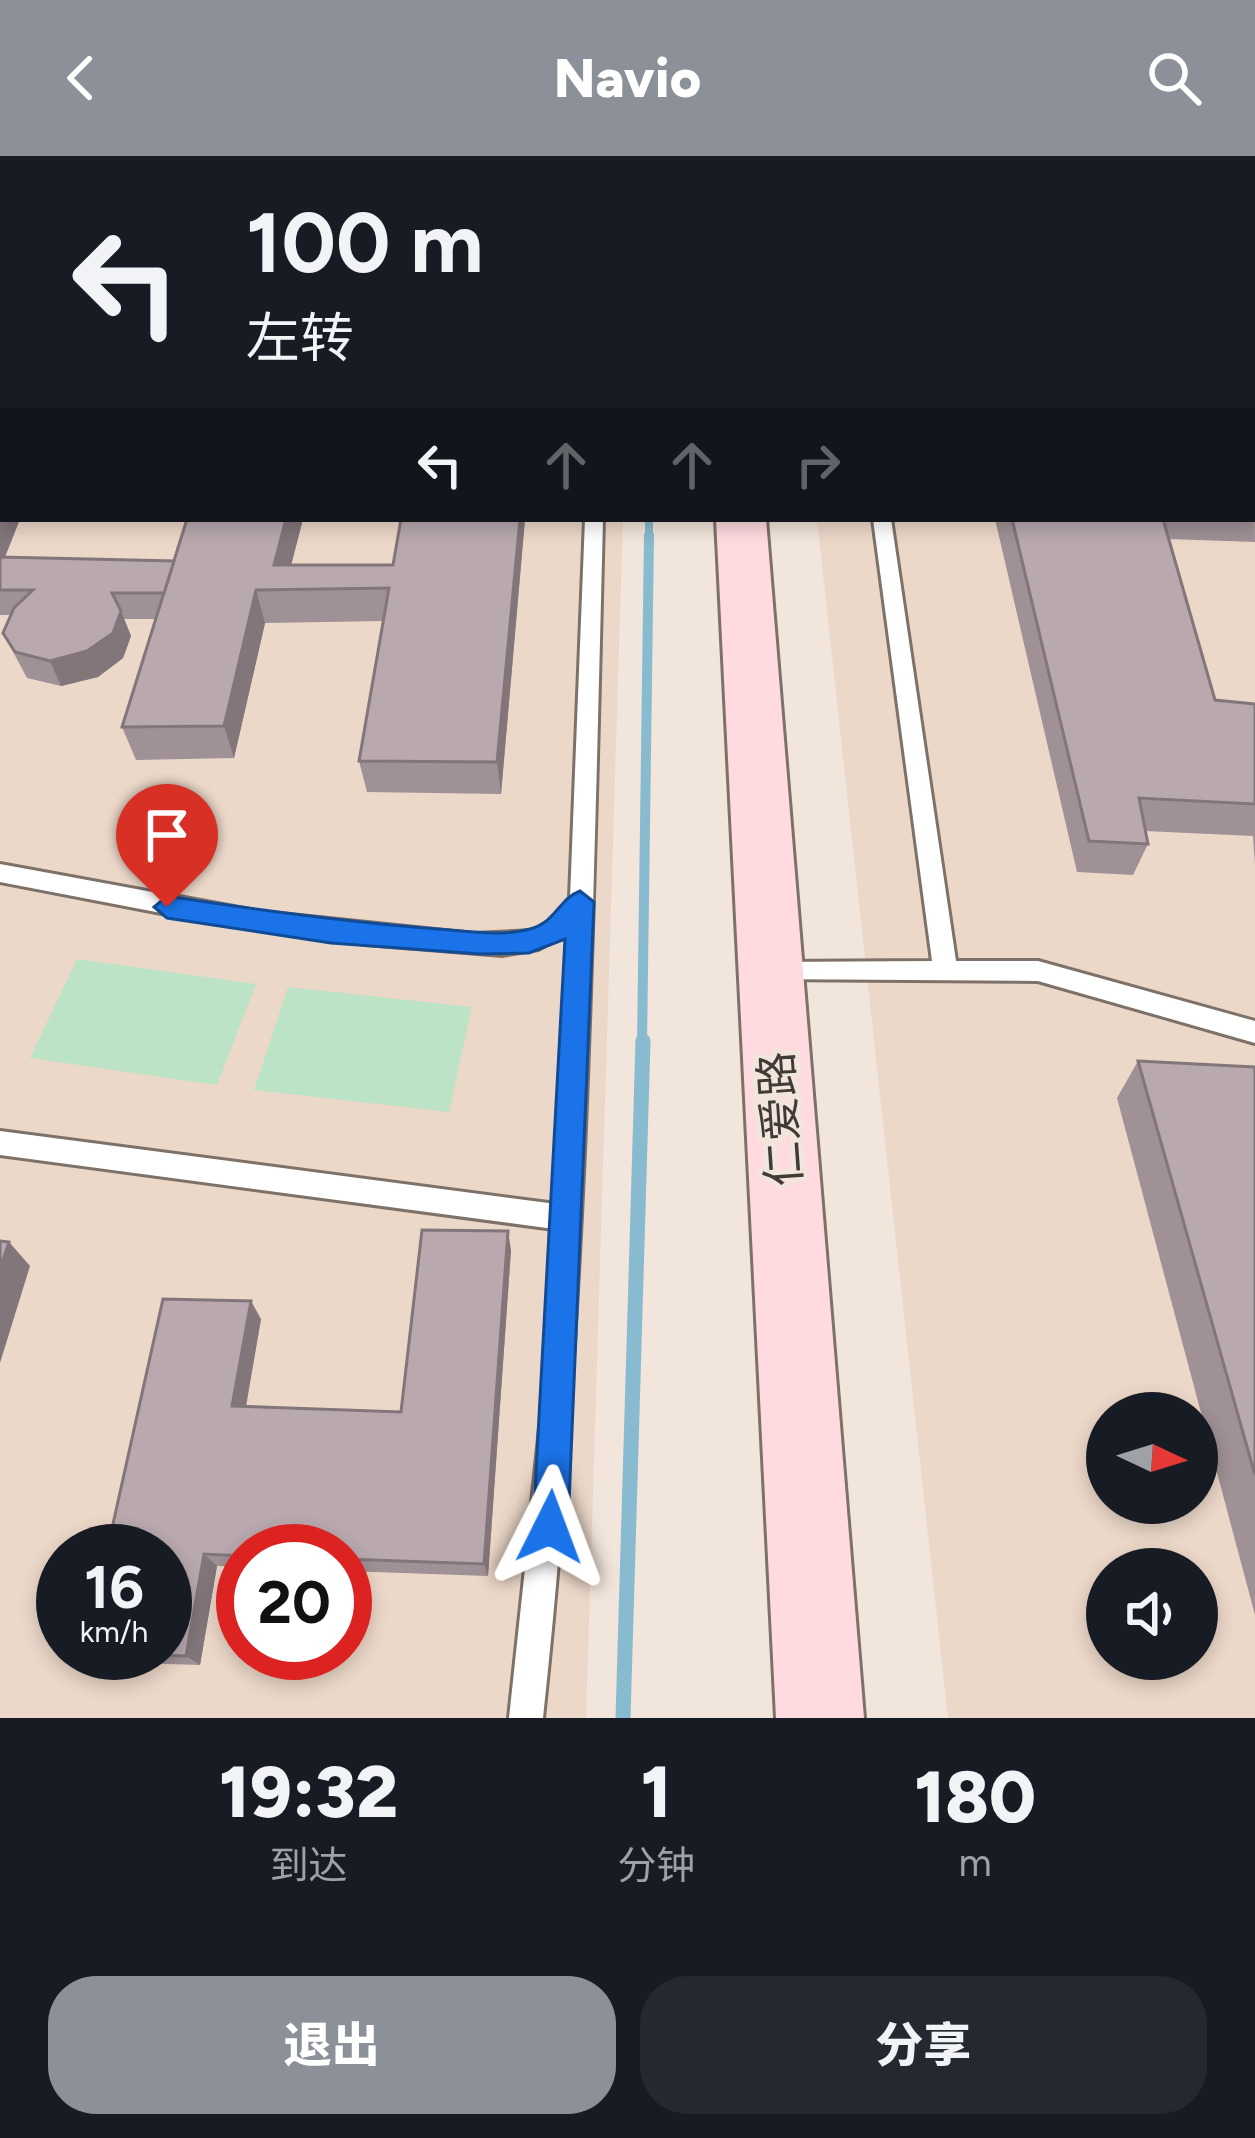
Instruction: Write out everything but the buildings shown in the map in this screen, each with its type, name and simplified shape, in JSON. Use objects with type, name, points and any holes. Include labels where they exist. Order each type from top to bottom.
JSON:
[{"type":"main road","name":"仁爱路","points":[[741,522],[820,1718]]},
{"type":"lane","points":[[526,1718],[550,1527],[568,1218],[594,522]]},
{"type":"lane","points":[[882,522],[945,970]]},
{"type":"lane","points":[[0,873],[167,907],[331,932],[481,943],[529,942],[561,929],[580,902]]},
{"type":"lane","points":[[770,972],[1038,971],[1255,1032]]},
{"type":"lane","points":[[0,1143],[568,1218]]},
{"type":"shaded area","points":[[0,522],[623,522],[586,1718],[0,1718]]},
{"type":"shaded area","points":[[817,522],[1255,522],[1255,1718],[948,1718]]},
{"type":"green space","points":[[77,959],[256,984],[217,1085],[30,1058]]},
{"type":"green space","points":[[288,987],[472,1007],[449,1112],[254,1090]]},
{"type":"waterway","points":[[649,522],[649,535]]},
{"type":"waterway","points":[[642,1044],[649,535]]},
{"type":"waterway","points":[[623,1718],[643,1041]]},
{"type":"route","points":[[167,907],[331,932],[481,943],[529,942],[561,929],[580,902],[550,1527]]}]
